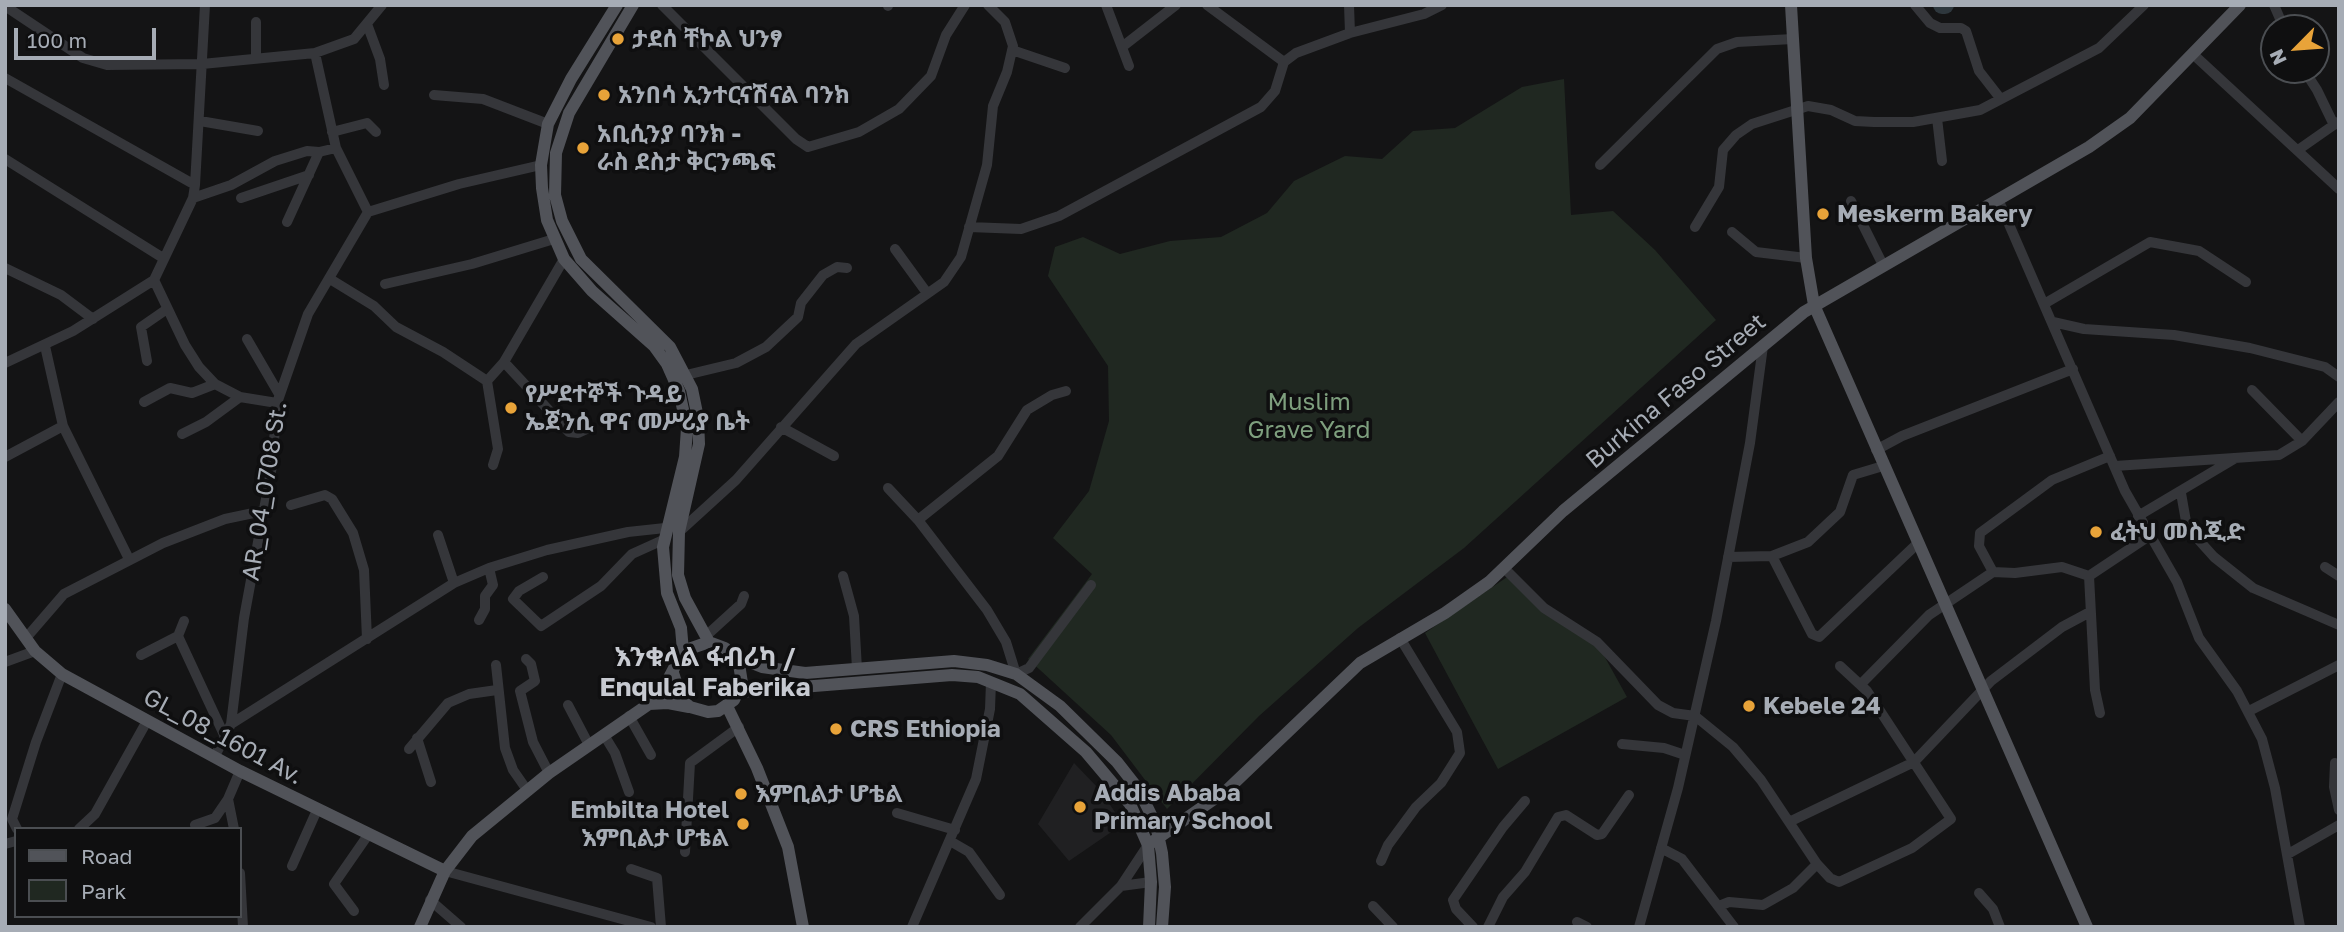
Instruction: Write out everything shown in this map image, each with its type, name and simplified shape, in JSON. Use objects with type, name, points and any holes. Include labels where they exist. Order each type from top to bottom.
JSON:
[{"type":"main road","points":[[420,927],[445,871],[472,836],[549,773],[649,704],[673,673],[683,651],[681,628],[665,584],[664,534],[685,457],[683,404],[674,376],[654,346],[601,300],[564,259],[554,239],[543,203],[541,165],[548,124],[570,79],[617,5]]},
{"type":"main road","points":[[633,5],[569,113],[556,153],[555,195],[562,221],[580,258],[652,325],[676,355],[686,375],[698,418],[699,444],[679,532],[677,561],[680,588],[708,639],[734,656],[762,667],[792,672],[954,661],[987,664],[1016,674],[1052,699],[1117,762],[1144,799],[1160,838],[1165,887],[1162,927]]},
{"type":"main road","points":[[1791,5],[1806,258],[1814,305],[2087,927]]},
{"type":"main road","name":"Burkina Faso Street","points":[[1148,845],[1227,790],[1353,669],[1399,638],[1458,605],[1504,568],[1563,511],[1814,305],[2116,129],[2146,104],[2194,55],[2231,8]]},
{"type":"main road","name":"GL_08_1601 Av.","points":[[5,609],[35,651],[62,674],[240,771],[445,871]]},
{"type":"main road","points":[[683,651],[708,639]]},
{"type":"main road","points":[[649,704],[668,702],[708,712],[727,706],[739,692],[742,673],[734,656]]},
{"type":"main road","points":[[673,673],[677,691],[690,707]]},
{"type":"main road","points":[[739,692],[952,675],[991,682],[1030,700],[1106,773],[1130,804],[1148,845],[1152,882],[1149,927]]},
{"type":"main road","points":[[727,706],[739,727],[788,847],[803,927]]},
{"type":"street","points":[[5,363],[45,346],[154,280],[193,198],[200,121],[205,5]]},
{"type":"street","points":[[5,6],[94,62],[202,64],[315,53],[346,44],[382,5]]},
{"type":"street","points":[[662,5],[796,139],[808,147],[859,132],[899,109],[931,76],[946,34],[965,5]]},
{"type":"street","points":[[679,532],[718,499],[856,344],[951,274],[961,257],[988,155],[993,106],[1012,50],[1005,22],[988,5]]},
{"type":"street","points":[[1106,5],[1129,66]]},
{"type":"street","points":[[1122,47],[1176,5]]},
{"type":"street","points":[[1207,5],[1284,62]]},
{"type":"street","points":[[1349,5],[1350,33]]},
{"type":"street","points":[[970,228],[1031,227],[1094,199],[1261,107],[1275,90],[1284,62],[1296,53],[1350,33],[1408,19],[1442,5]]},
{"type":"street","points":[[1915,5],[1930,23],[1940,28],[1961,27],[1966,31],[1979,71],[2000,98]]},
{"type":"street","points":[[1695,227],[1719,187],[1723,150],[1736,135],[1760,120],[1797,108],[1818,106],[1855,121],[1913,122],[1980,110],[2099,48],[2144,5]]},
{"type":"street","points":[[256,22],[256,58]]},
{"type":"street","points":[[367,24],[380,59],[384,85]]},
{"type":"street","points":[[1600,165],[1717,49],[1737,42],[1793,39]]},
{"type":"street","points":[[1012,50],[1065,68]]},
{"type":"street","points":[[315,53],[322,90],[329,106],[336,148],[368,212],[458,184],[541,165]]},
{"type":"street","points":[[2194,55],[2339,190]]},
{"type":"street","points":[[5,78],[195,185]]},
{"type":"street","points":[[2298,150],[2336,124],[2313,84]]},
{"type":"street","points":[[435,95],[484,99],[548,124]]},
{"type":"street","points":[[1937,118],[1942,161]]},
{"type":"street","points":[[200,121],[258,131]]},
{"type":"street","points":[[332,132],[367,123],[376,132]]},
{"type":"street","points":[[193,198],[231,185],[275,161],[307,151],[319,152],[336,148]]},
{"type":"street","points":[[287,222],[319,152]]},
{"type":"street","points":[[5,159],[163,258]]},
{"type":"street","points":[[241,198],[309,176]]},
{"type":"street","points":[[1998,198],[2138,516],[2181,590],[2201,641],[2249,711],[2270,764],[2300,927]]},
{"type":"street","points":[[1851,201],[1883,265]]},
{"type":"street","name":"AR_04_0708 St.","points":[[215,756],[231,724],[244,618],[272,466],[278,398],[308,314],[368,212]]},
{"type":"street","points":[[1732,232],[1762,254],[1806,258]]},
{"type":"street","points":[[385,284],[472,264],[554,239]]},
{"type":"street","points":[[2045,304],[2150,242],[2199,251],[2246,282]]},
{"type":"street","points":[[895,249],[927,293]]},
{"type":"street","points":[[484,381],[504,362],[564,259]]},
{"type":"street","points":[[686,375],[736,363],[766,347],[795,320],[801,303],[823,275],[837,267],[847,268]]},
{"type":"street","points":[[5,268],[61,295],[93,319]]},
{"type":"street","points":[[330,279],[374,306],[396,327],[443,352],[484,381],[498,449],[493,465]]},
{"type":"street","points":[[154,280],[199,367],[215,384],[240,397],[278,398],[247,339]]},
{"type":"street","points":[[147,361],[140,337],[141,327],[167,309]]},
{"type":"street","points":[[2053,322],[2084,329],[2189,337],[2308,363],[2335,374]]},
{"type":"street","points":[[45,346],[63,426],[129,559]]},
{"type":"street","points":[[1639,927],[1695,716],[1750,443],[1763,346]]},
{"type":"street","points":[[504,362],[569,432],[578,433],[589,428]]},
{"type":"street","points":[[1876,450],[1902,436],[2073,369]]},
{"type":"street","points":[[144,402],[170,388],[192,393],[215,384]]},
{"type":"street","points":[[2252,390],[2302,441]]},
{"type":"street","points":[[918,520],[998,456],[1027,410],[1052,395],[1066,391]]},
{"type":"street","points":[[182,434],[206,422],[240,397]]},
{"type":"street","points":[[2115,466],[2279,455],[2302,441],[2339,402]]},
{"type":"street","points":[[5,457],[63,426]]},
{"type":"street","points":[[781,427],[834,456]]},
{"type":"street","points":[[1993,572],[1979,546],[1980,533],[2052,480],[2110,456]]},
{"type":"street","points":[[2138,516],[2181,493],[2234,459]]},
{"type":"street","points":[[1728,557],[1772,556],[1816,537],[1840,512],[1852,476],[1883,466]]},
{"type":"street","points":[[888,488],[918,520],[988,610],[1006,642],[1016,674],[1030,668],[1091,585]]},
{"type":"street","points":[[2181,493],[2185,520],[2191,534],[2214,557],[2256,590],[2339,625]]},
{"type":"street","points":[[291,505],[325,495],[332,499],[353,533],[364,570],[368,639]]},
{"type":"street","points":[[26,638],[64,594],[129,559],[225,519],[263,511]]},
{"type":"street","points":[[231,724],[454,583],[489,568],[581,542],[664,534]]},
{"type":"street","points":[[543,577],[513,599],[541,626],[568,611],[614,576],[632,554],[664,534]]},
{"type":"street","points":[[438,535],[454,583]]},
{"type":"street","points":[[2089,576],[2149,536]]},
{"type":"street","points":[[1772,556],[1812,634],[1819,637],[1918,543]]},
{"type":"street","points":[[1861,684],[1909,633],[1944,603],[1993,572],[2015,573],[2062,567],[2089,576]]},
{"type":"street","points":[[2325,567],[2339,576]]},
{"type":"street","points":[[478,620],[485,609],[485,596],[493,585],[489,568]]},
{"type":"street","points":[[1504,568],[1544,608],[1597,642],[1658,705],[1673,713],[1695,716],[1742,756],[1817,864],[1833,881],[1842,881],[1912,848],[1951,822],[1861,684],[1840,666]]},
{"type":"street","points":[[843,576],[854,616],[856,669]]},
{"type":"street","points":[[2089,576],[2095,690],[2100,713]]},
{"type":"street","points":[[708,639],[741,604],[744,596]]},
{"type":"street","points":[[1788,822],[1914,762],[1982,689],[2062,627],[2090,612]]},
{"type":"street","points":[[141,655],[178,636],[184,621]]},
{"type":"street","points":[[178,636],[207,705],[225,737]]},
{"type":"street","points":[[1381,861],[1388,845],[1416,807],[1441,783],[1460,753],[1457,732],[1399,638]]},
{"type":"street","points":[[5,662],[35,651]]},
{"type":"street","points":[[526,659],[531,664],[535,681],[520,691],[533,742],[549,773]]},
{"type":"street","points":[[496,665],[505,748],[513,770],[527,790]]},
{"type":"street","points":[[2249,711],[2339,665]]},
{"type":"street","points":[[8,819],[62,674]]},
{"type":"street","points":[[912,927],[976,779],[990,709],[991,682]]},
{"type":"street","points":[[409,749],[447,703],[469,694],[497,690]]},
{"type":"street","points":[[568,705],[589,745]]},
{"type":"street","points":[[629,716],[652,755]]},
{"type":"street","points":[[81,827],[95,814],[147,720]]},
{"type":"street","points":[[685,852],[690,763],[739,727]]},
{"type":"street","points":[[604,735],[618,760],[628,792]]},
{"type":"street","points":[[417,738],[431,782]]},
{"type":"street","points":[[1622,744],[1664,748],[1685,755]]},
{"type":"street","points":[[2335,764],[2334,787],[2339,810]]},
{"type":"street","points":[[195,825],[215,818],[228,799],[240,771]]},
{"type":"street","points":[[1488,927],[1503,897],[1525,872],[1558,817],[1566,815],[1597,835],[1602,834],[1629,795]]},
{"type":"street","points":[[228,799],[233,827]]},
{"type":"street","points":[[1473,927],[1456,909],[1454,900],[1489,846],[1525,801]]},
{"type":"street","points":[[292,866],[317,810]]},
{"type":"street","points":[[897,813],[955,830]]},
{"type":"street","points":[[2288,854],[2339,825]]},
{"type":"street","points":[[354,911],[334,884],[368,835]]},
{"type":"street","points":[[950,841],[969,852],[1000,895]]},
{"type":"street","points":[[1080,927],[1121,886],[1148,845]]},
{"type":"street","points":[[1661,848],[1682,859],[1734,927]]},
{"type":"street","points":[[1718,906],[1729,902],[1763,905],[1793,888],[1817,864]]},
{"type":"street","points":[[631,869],[657,879],[661,927]]},
{"type":"street","points":[[445,871],[651,927]]},
{"type":"street","points":[[1121,886],[1152,882]]},
{"type":"street","points":[[1979,893],[1993,909],[2000,927]]},
{"type":"street","points":[[430,900],[461,927]]},
{"type":"street","points":[[1373,906],[1393,927]]},
{"type":"street","points":[[242,909],[243,927]]},
{"type":"shaded area","name":"Addis Ababa Primary School","points":[[1074,763],[1100,790],[1123,824],[1069,861],[1038,824]]},
{"type":"green space","name":"Muslim Grave Yard","points":[[1564,79],[1571,215],[1613,211],[1655,250],[1716,320],[1464,548],[1358,628],[1259,716],[1167,809],[1111,735],[1028,659],[1092,574],[1053,538],[1089,491],[1109,421],[1108,366],[1048,276],[1055,247],[1083,237],[1120,254],[1170,241],[1221,237],[1267,213],[1294,181],[1345,156],[1382,159],[1413,131],[1455,128],[1522,87]]},
{"type":"green space","points":[[1513,573],[1546,613],[1597,643],[1627,697],[1498,769],[1425,633]]},
{"type":"place","name":"ታደሰ ቸኮል ህንፃ","points":[[618,39]]},
{"type":"place","name":"አንበሳ ኢንተርናሽናል ባንክ","points":[[604,95]]},
{"type":"place","name":"አቢሲንያ ባንክ - ራስ ደስታ ቅርንጫፍ","points":[[583,148]]},
{"type":"place","name":"Meskerm Bakery","points":[[1823,214]]},
{"type":"place","name":"የሥደተኞች ጉዳይ ኤጀንሲ ዋና መሥሪያ ቤት","points":[[511,408]]},
{"type":"place","name":"ፈትህ መስጂድ","points":[[2096,532]]},
{"type":"place","name":"Kebele 24","points":[[1749,706]]},
{"type":"place","name":"CRS Ethiopia","points":[[836,729]]},
{"type":"place","name":"እምቢልታ ሆቴል","points":[[741,794]]},
{"type":"place","name":"Addis Ababa Primary School","points":[[1080,807]]},
{"type":"place","name":"Embilta Hotel እምቢልታ ሆቴል","points":[[743,824]]},
{"type":"district","name":"እንቁላል ፋብሪካ / Enqulal Faberika","points":[[705,673]]}]
